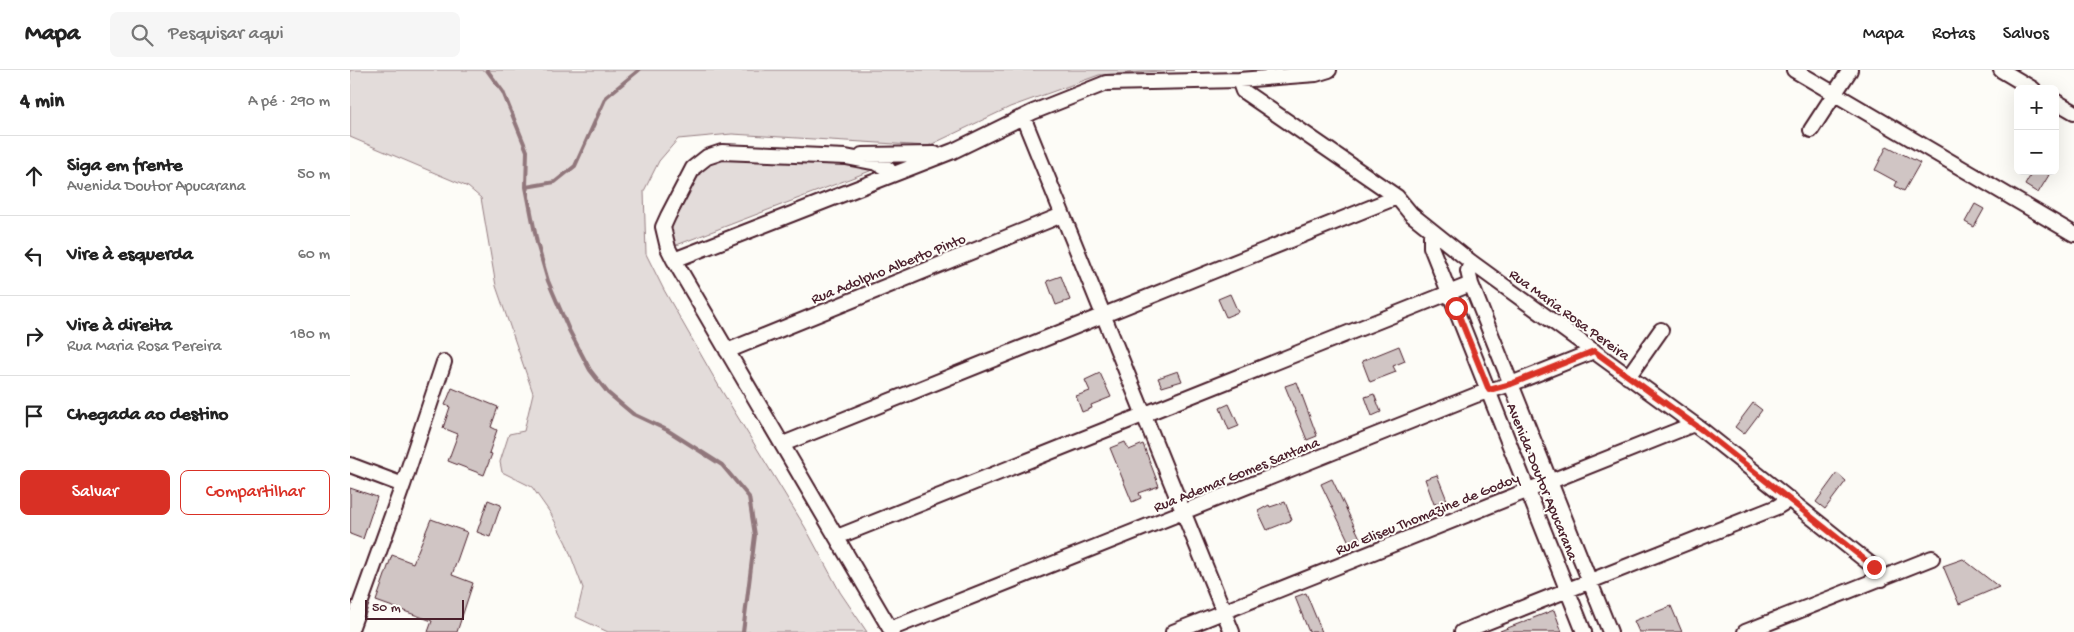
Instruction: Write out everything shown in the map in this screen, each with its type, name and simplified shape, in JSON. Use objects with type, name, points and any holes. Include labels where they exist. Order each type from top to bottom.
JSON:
[{"type":"street","points":[[674,260],[943,154],[1023,117],[1106,83],[1239,80],[1316,74],[1329,70]]},
{"type":"street","points":[[1794,70],[2074,234]]},
{"type":"street","points":[[1811,130],[1850,70]]},
{"type":"street","points":[[2001,70],[2026,85]]},
{"type":"street","name":"Rua Maria Rosa Pereira","points":[[1239,80],[1243,91],[1397,197],[1410,214],[1471,262],[1694,424],[1874,567],[1882,579]]},
{"type":"street","points":[[2059,103],[2074,112]]},
{"type":"street","points":[[1023,117],[1102,316],[1232,632]]},
{"type":"street","points":[[891,630],[674,260],[668,248],[663,227],[693,168],[707,157],[722,152],[846,157],[943,154]]},
{"type":"street","points":[[846,157],[888,169],[888,173],[884,178]]},
{"type":"street","points":[[783,444],[1397,197]]},
{"type":"street","name":"Rua Adolpho Alberto Pinto","points":[[727,351],[1062,215]]},
{"type":"street","name":"Avenida Doutor Apucarana","points":[[1431,230],[1431,247],[1584,632]]},
{"type":"street","name":"Avenida Doutor Apucarana","points":[[1471,262],[1468,271],[1471,284],[1610,632]]},
{"type":"street","points":[[837,537],[1471,284]]},
{"type":"street","points":[[1628,377],[1661,330]]},
{"type":"street","name":"Rua Ademar Gomes Santana","points":[[891,630],[1489,390],[1511,384],[1594,351]]},
{"type":"street","points":[[350,632],[403,485],[444,362]]},
{"type":"street","name":"Rua Eliseu Thomazine de Godoy","points":[[1173,632],[1694,424]]},
{"type":"street","points":[[350,465],[403,485]]},
{"type":"street","points":[[1462,632],[1777,507],[1790,500]]},
{"type":"street","points":[[1745,632],[1932,558]]},
{"type":"shaded area","points":[[350,70],[1175,70],[1099,75],[1010,107],[928,146],[732,134],[678,139],[659,161],[644,191],[646,254],[664,290],[720,388],[805,527],[840,592],[867,632],[608,632],[576,617],[583,588],[566,543],[551,514],[532,487],[502,472],[500,462],[509,434],[524,431],[533,393],[496,286],[481,198],[468,187],[350,137]]},
{"type":"shaded area","points":[[721,160],[868,160],[873,168],[870,171],[674,246],[670,234],[674,214],[702,171],[712,163]]},
{"type":"building","points":[[1887,146],[1920,163],[1904,191],[1895,186],[1897,182],[1875,170]]},
{"type":"building","points":[[2031,175],[2049,175],[2038,193],[2025,185]]},
{"type":"building","points":[[1975,204],[1984,209],[1974,227],[1965,222]]},
{"type":"building","points":[[1061,276],[1070,300],[1056,305],[1047,281]]},
{"type":"building","points":[[1230,294],[1238,312],[1226,317],[1218,299]]},
{"type":"building","points":[[1399,346],[1405,361],[1393,366],[1396,372],[1370,382],[1362,361]]},
{"type":"building","points":[[1178,371],[1182,381],[1162,387],[1158,378]]},
{"type":"building","points":[[1100,373],[1111,397],[1091,405],[1092,408],[1082,412],[1076,396],[1090,391],[1085,380]]},
{"type":"building","points":[[1297,382],[1317,436],[1307,440],[1285,386]]},
{"type":"building","points":[[452,388],[498,407],[491,427],[497,430],[489,453],[492,454],[484,475],[448,461],[458,434],[443,428],[450,407],[445,405]]},
{"type":"building","points":[[1374,394],[1381,412],[1372,416],[1365,397]]},
{"type":"building","points":[[1753,403],[1762,410],[1744,434],[1735,427]]},
{"type":"building","points":[[1229,404],[1239,426],[1229,430],[1220,408]]},
{"type":"building","points":[[1125,442],[1129,450],[1143,444],[1159,486],[1139,493],[1141,498],[1132,502],[1110,448]]},
{"type":"building","points":[[1837,473],[1846,481],[1825,509],[1816,502]]},
{"type":"building","points":[[1437,475],[1447,500],[1434,504],[1425,479]]},
{"type":"building","points":[[1332,479],[1360,538],[1349,542],[1321,484]]},
{"type":"building","points":[[350,488],[377,497],[363,539],[350,534]]},
{"type":"building","points":[[488,500],[501,505],[490,537],[477,532]]},
{"type":"building","points":[[1285,502],[1292,520],[1267,530],[1258,511],[1269,505],[1270,507]]},
{"type":"building","points":[[431,519],[467,532],[452,575],[473,583],[457,632],[428,632],[432,621],[376,601],[392,555],[413,563]]},
{"type":"building","points":[[1963,559],[1999,587],[1959,604],[1943,566]]},
{"type":"building","points":[[1306,593],[1322,632],[1309,632],[1295,597]]},
{"type":"building","points":[[1671,606],[1682,632],[1639,632],[1634,621]]},
{"type":"building","points":[[1554,610],[1562,632],[1500,631]]},
{"type":"waterway","points":[[487,70],[503,92],[527,151],[526,187],[537,243],[548,281],[569,330],[590,370],[608,393],[633,414],[667,430],[722,465],[749,497],[755,535],[743,632]]},
{"type":"waterway","points":[[526,187],[555,182],[575,166],[606,97],[639,70]]},
{"type":"route","points":[[1456,308],[1489,390],[1511,384],[1594,351],[1702,430],[1874,567]]}]
